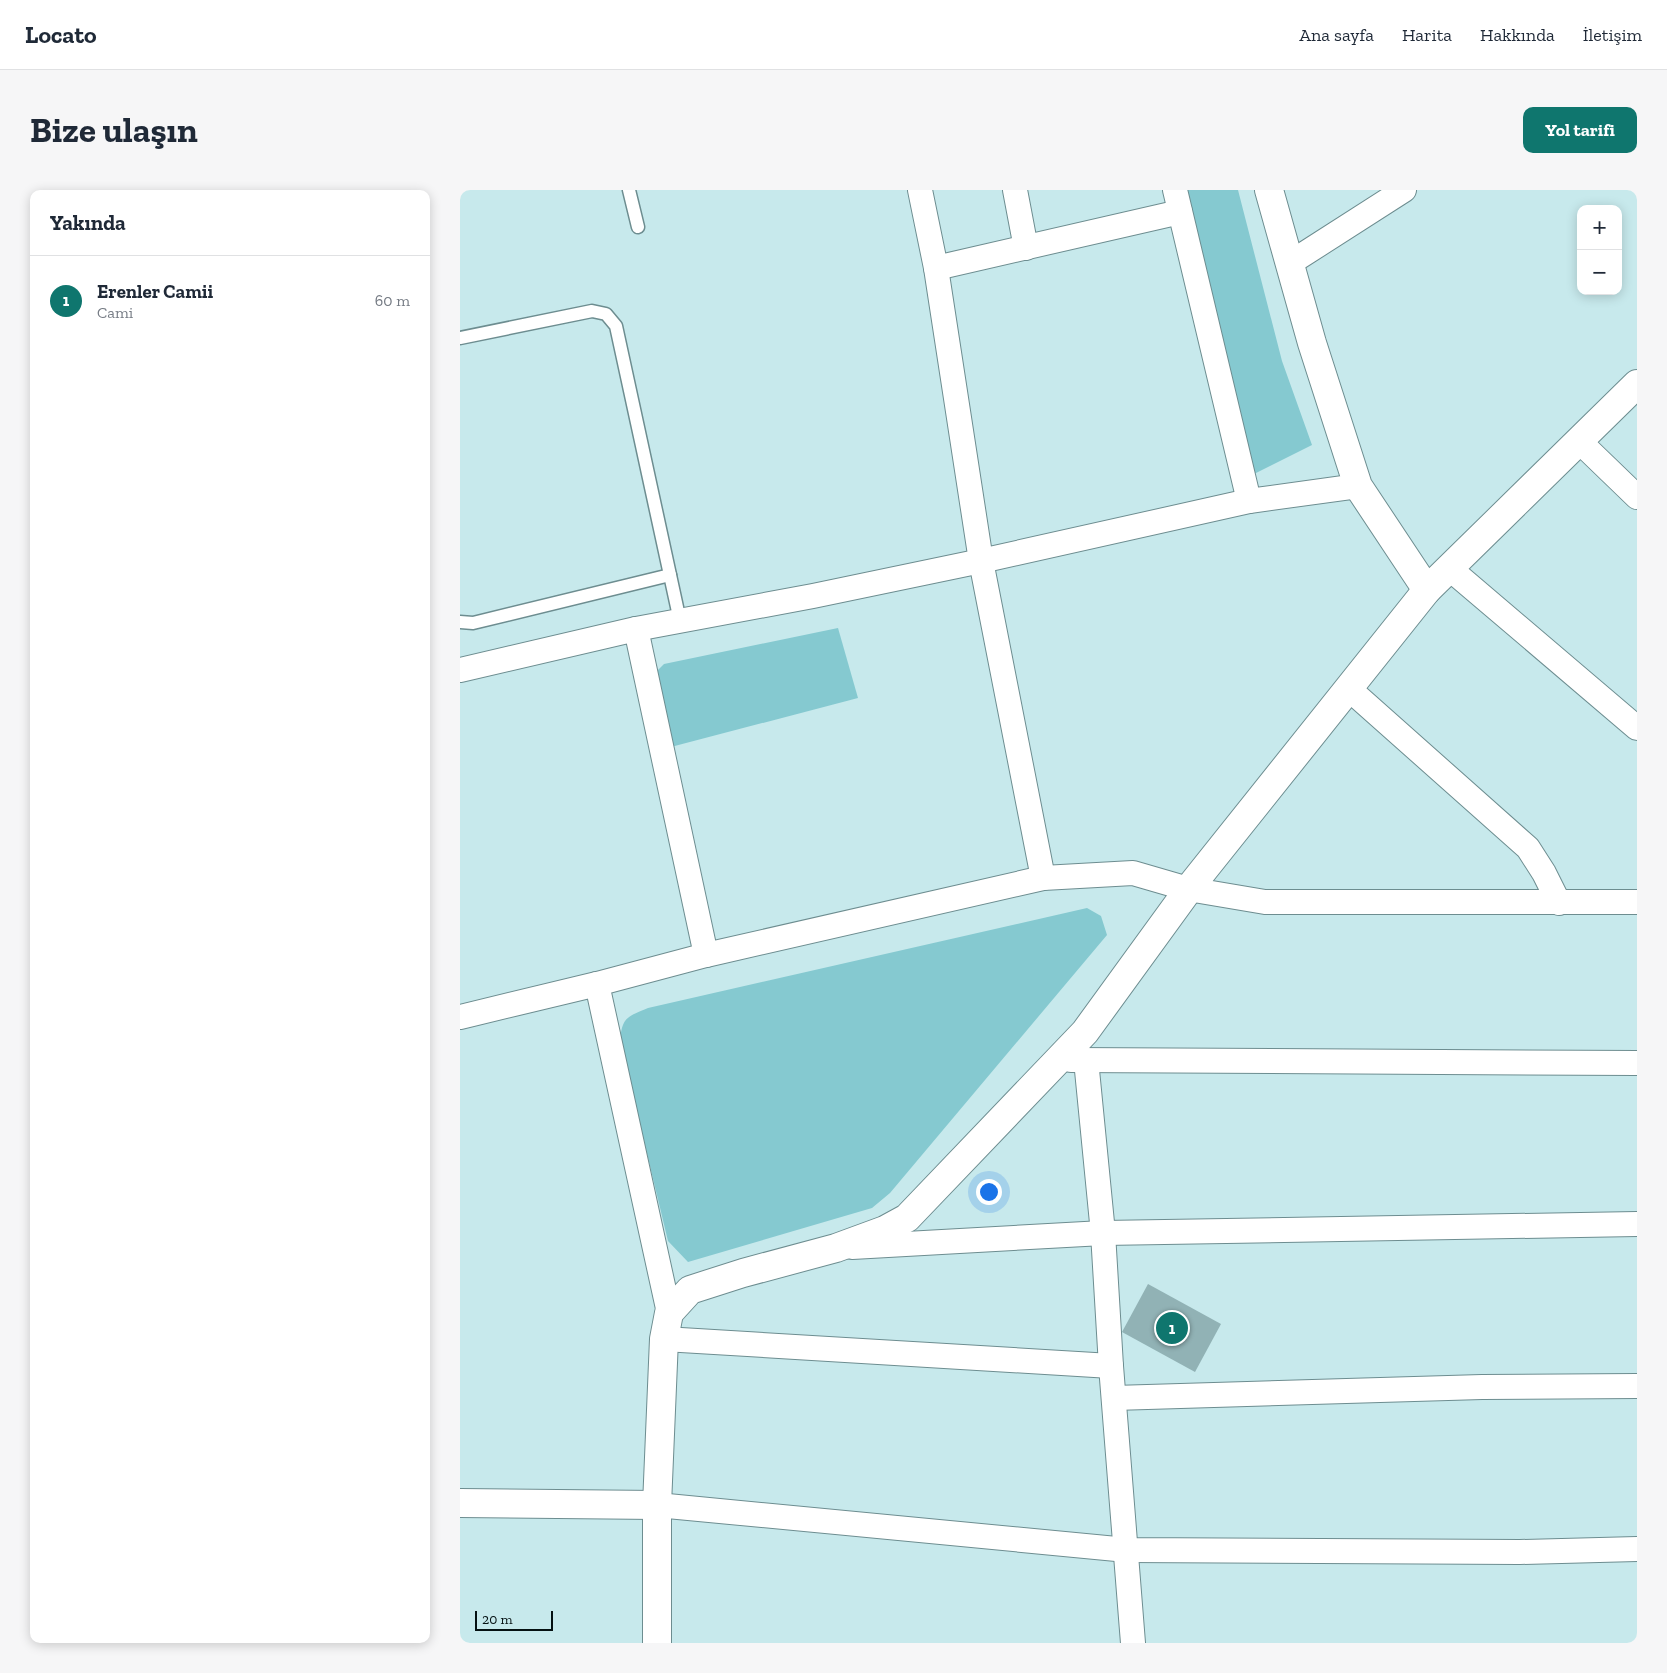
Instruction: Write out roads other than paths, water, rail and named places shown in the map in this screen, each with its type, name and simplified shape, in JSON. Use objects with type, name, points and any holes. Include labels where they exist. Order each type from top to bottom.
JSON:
[{"type":"street","points":[[920,190],[936,268],[981,560],[1043,878]]},
{"type":"street","points":[[1015,190],[1026,248]]},
{"type":"street","points":[[1269,190],[1312,343],[1358,486],[1427,590]]},
{"type":"street","points":[[1290,263],[1404,190]]},
{"type":"street","points":[[936,268],[1026,248],[1177,201],[1249,501]]},
{"type":"street","points":[[666,1326],[690,1290],[743,1273],[836,1248],[885,1230],[907,1218],[1085,1032],[1188,889],[1427,590],[1637,384]]},
{"type":"street","points":[[1579,441],[1637,497]]},
{"type":"street","points":[[460,670],[636,629],[822,594],[1249,501],[1358,486]]},
{"type":"street","points":[[1449,568],[1637,728]]},
{"type":"street","points":[[636,629],[706,955]]},
{"type":"street","points":[[1348,688],[1528,848],[1544,873],[1559,903]]},
{"type":"street","points":[[460,1017],[706,955],[1043,878],[1133,874],[1188,889],[1265,902],[1637,902]]},
{"type":"street","points":[[597,984],[666,1326],[657,1505],[657,1643]]},
{"type":"street","points":[[1059,1059],[1637,1063]]},
{"type":"street","points":[[1086,1060],[1103,1233],[1111,1366],[1133,1643]]},
{"type":"street","points":[[836,1248],[1103,1233],[1637,1224]]},
{"type":"street","points":[[666,1326],[1111,1366]]},
{"type":"street","points":[[1114,1398],[1482,1387],[1637,1386]]},
{"type":"street","points":[[460,1503],[657,1505],[1127,1550],[1520,1552],[1637,1549]]},
{"type":"lane","points":[[629,190],[638,226]]},
{"type":"lane","points":[[460,338],[592,311],[606,314],[616,326],[680,621]]},
{"type":"lane","points":[[460,622],[473,623],[670,575]]},
{"type":"place","name":"Erenler Camii","points":[[1172,1328]]}]
